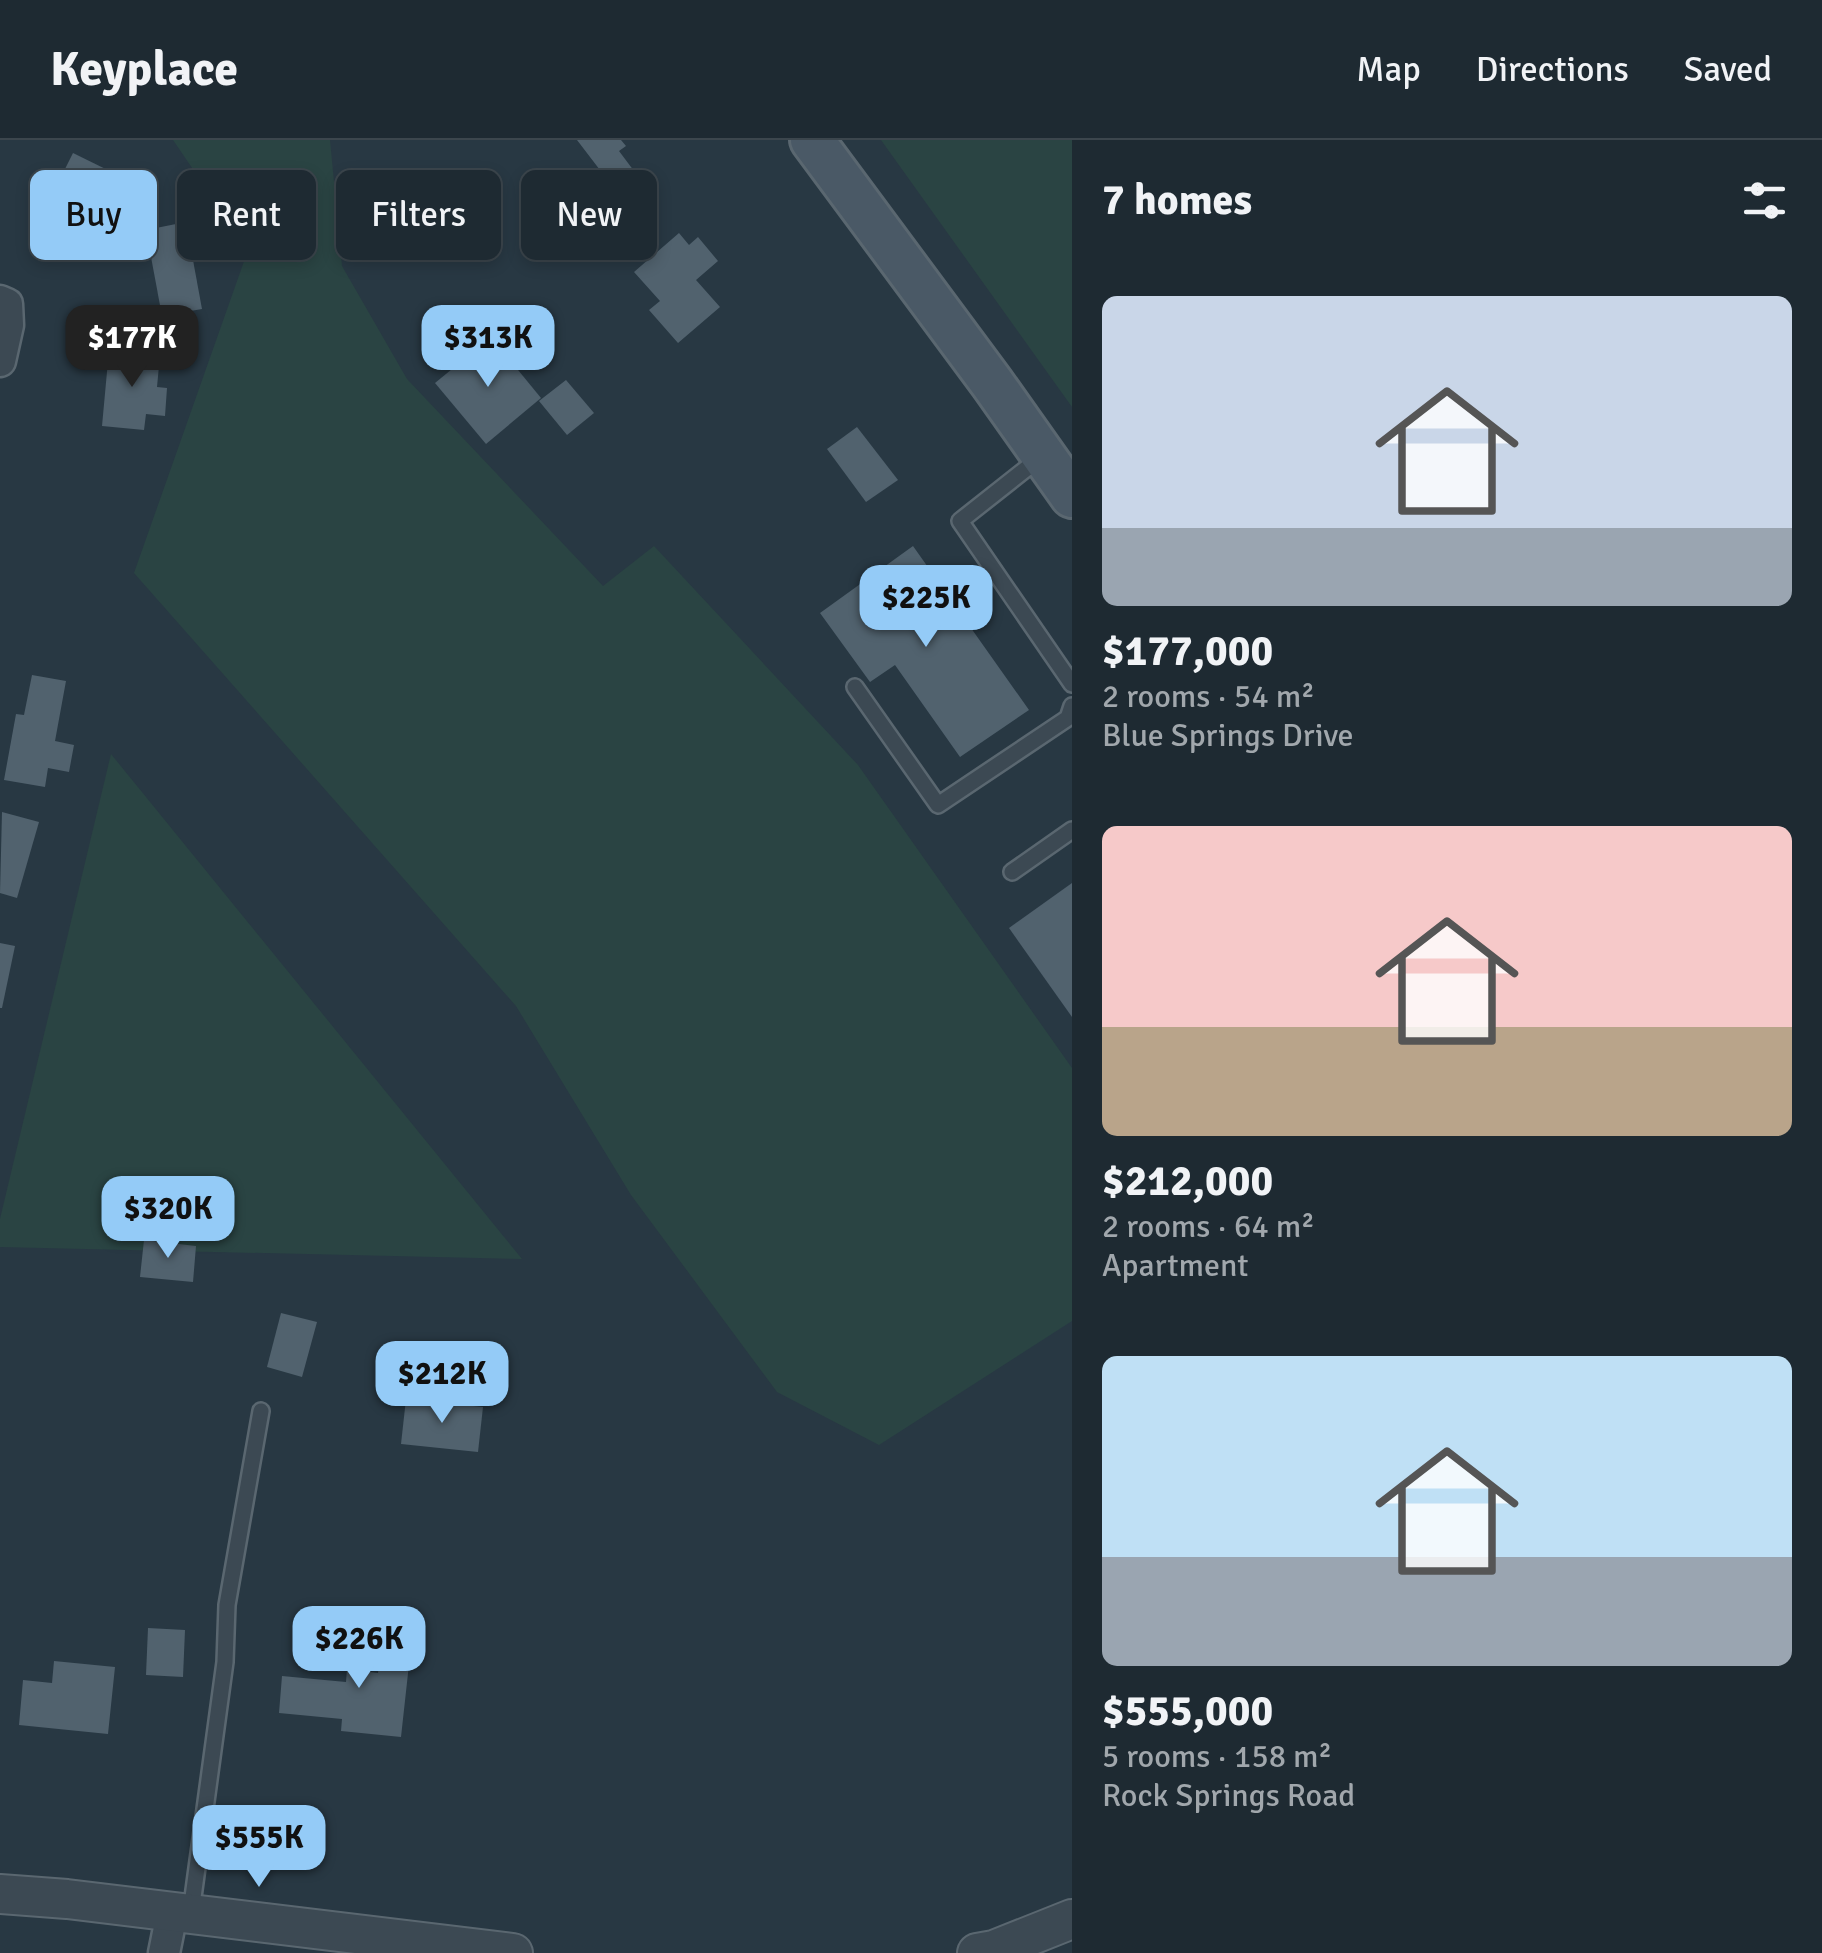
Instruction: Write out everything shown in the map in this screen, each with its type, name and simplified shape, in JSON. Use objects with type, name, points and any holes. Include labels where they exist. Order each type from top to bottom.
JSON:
[{"type":"main road","points":[[812,140],[1072,496]]},
{"type":"street","points":[[0,361],[4,313]]},
{"type":"street","points":[[0,1894],[512,1953]]},
{"type":"street","points":[[164,1953],[182,1914]]},
{"type":"street","points":[[977,1953],[1072,1919]]},
{"type":"lane","points":[[1043,456],[960,521],[1072,684]]},
{"type":"lane","points":[[855,688],[938,805],[1068,718],[1072,706]]},
{"type":"lane","points":[[1012,872],[1072,830]]},
{"type":"lane","points":[[182,1914],[225,1662],[226,1605],[262,1411]]},
{"type":"green space","points":[[173,140],[330,140],[336,260],[341,260],[407,379],[603,586],[654,546],[858,765],[1072,1068],[1072,1321],[879,1445],[777,1392],[631,1195],[516,1006],[134,573],[244,260],[316,260],[316,170],[193,170]]},
{"type":"green space","points":[[881,140],[1072,140],[1072,407]]},
{"type":"green space","points":[[111,754],[522,1259],[0,1247],[0,1219]]},
{"type":"building","points":[[577,140],[621,140],[626,146],[619,151],[633,170],[600,170]]},
{"type":"building","points":[[73,153],[108,170],[64,170]]},
{"type":"building","points":[[177,224],[177,260],[193,260],[202,309],[162,316],[152,260],[157,260],[157,228]]},
{"type":"building","points":[[679,233],[689,245],[698,237],[718,261],[696,280],[720,307],[678,343],[649,310],[660,301],[634,272],[648,260],[657,260],[657,252]]},
{"type":"building","points":[[491,337],[541,398],[486,444],[435,383]]},
{"type":"building","points":[[109,350],[160,355],[157,387],[167,388],[165,416],[146,414],[144,430],[102,426]]},
{"type":"building","points":[[566,380],[594,413],[567,435],[539,401]]},
{"type":"building","points":[[857,427],[898,480],[866,502],[827,449]]},
{"type":"building","points":[[913,546],[1029,710],[960,757],[895,665],[870,682],[820,613]]},
{"type":"building","points":[[32,675],[66,681],[55,741],[74,745],[69,772],[48,768],[45,787],[4,780],[16,714],[24,715]]},
{"type":"building","points":[[2,812],[39,822],[17,898],[0,893]]},
{"type":"building","points":[[1072,883],[1072,1017],[1009,928]]},
{"type":"building","points":[[0,943],[15,946],[2,1008],[0,1008]]},
{"type":"building","points":[[144,1240],[196,1246],[193,1282],[140,1277]]},
{"type":"building","points":[[281,1313],[317,1322],[302,1377],[267,1367]]},
{"type":"building","points":[[406,1399],[483,1407],[478,1452],[401,1444]]},
{"type":"building","points":[[383,1625],[413,1628],[401,1737],[341,1731],[342,1719],[279,1713],[282,1676],[346,1682],[347,1669],[378,1673]]},
{"type":"building","points":[[148,1628],[185,1630],[183,1677],[146,1675]]},
{"type":"building","points":[[54,1661],[115,1667],[108,1734],[19,1725],[23,1680],[52,1683]]}]
